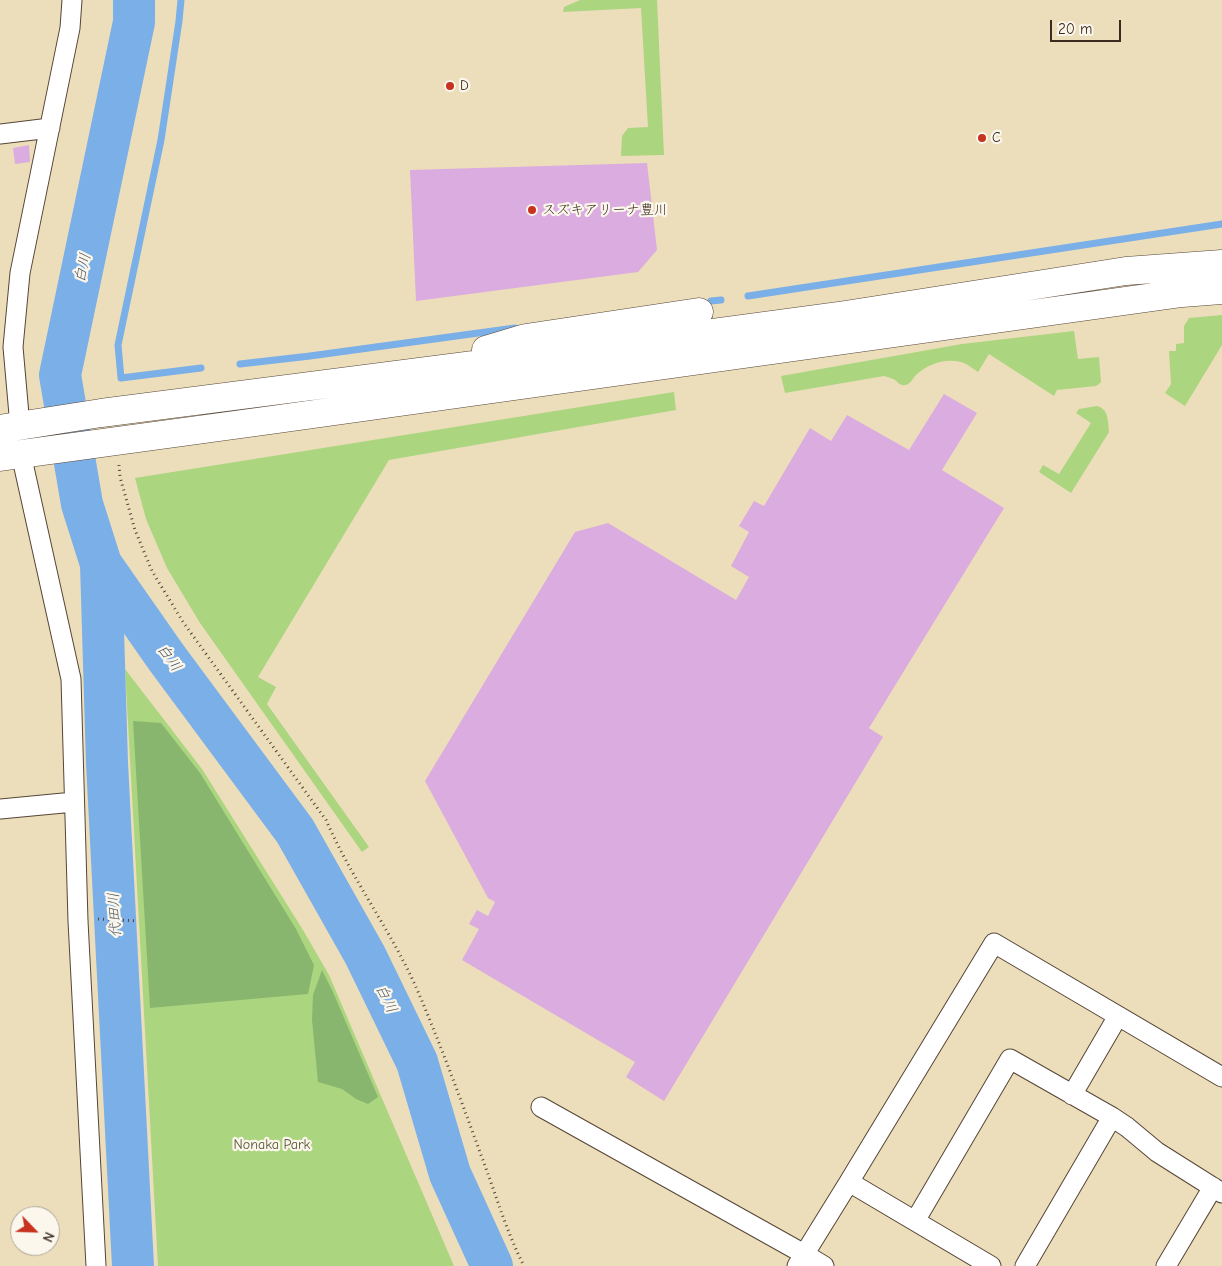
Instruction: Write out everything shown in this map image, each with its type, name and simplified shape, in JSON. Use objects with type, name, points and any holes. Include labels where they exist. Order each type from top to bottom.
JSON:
[{"type":"street","points":[[72,0],[70,28],[20,273],[13,346],[19,426],[101,413],[836,316],[1126,271],[1222,264]]},
{"type":"street","points":[[0,134],[50,128]]},
{"type":"street","points":[[96,1266],[78,921],[71,679],[22,454],[1172,294],[1222,290]]},
{"type":"street","points":[[410,373],[526,338],[699,312]]},
{"type":"street","points":[[0,809],[74,802]]},
{"type":"street","points":[[801,1260],[994,943],[1222,1077]]},
{"type":"street","points":[[1072,1094],[1118,1016]]},
{"type":"street","points":[[915,1221],[1010,1059],[1112,1117],[1157,1152],[1217,1190],[1166,1266]]},
{"type":"street","points":[[541,1107],[801,1260],[824,1266]]},
{"type":"street","points":[[1025,1266],[1112,1117]]},
{"type":"street","points":[[849,1182],[991,1266]]},
{"type":"path","points":[[113,442],[135,530],[152,571],[183,622],[326,820],[340,850],[398,950],[418,992],[498,1204],[524,1266]]},
{"type":"path","points":[[103,919],[138,921]]},
{"type":"green space","points":[[580,0],[657,0],[664,155],[621,156],[622,136],[628,128],[648,127],[641,8],[563,12],[564,7]]},
{"type":"green space","points":[[1222,315],[1222,345],[1185,406],[1165,393],[1171,384],[1169,351],[1176,351],[1176,344],[1184,343],[1184,326],[1189,318]]},
{"type":"green space","points":[[1074,331],[1078,359],[1099,357],[1101,382],[1096,386],[1057,390],[1054,396],[989,354],[978,372],[958,361],[938,362],[926,367],[907,385],[900,384],[894,379],[884,376],[785,393],[781,376],[962,344]]},
{"type":"green space","points":[[674,392],[676,410],[389,460],[258,677],[276,687],[267,704],[369,847],[362,852],[200,623],[167,568],[146,519],[135,478]]},
{"type":"green space","points":[[1097,406],[1106,413],[1109,432],[1071,493],[1039,472],[1043,465],[1059,474],[1091,423],[1076,413],[1079,409]]},
{"type":"green space","name":"Nonaka Park","points":[[125,669],[202,769],[329,975],[454,1266],[158,1266]]},
{"type":"green space","points":[[133,721],[161,723],[200,773],[296,929],[314,965],[308,994],[150,1008]]},
{"type":"green space","points":[[322,970],[378,1097],[368,1104],[356,1099],[342,1089],[318,1082],[312,1020],[313,995]]},
{"type":"building","points":[[29,145],[30,162],[15,164],[13,148]]},
{"type":"building","name":"スズキアリーナ豊川","points":[[647,163],[657,250],[638,272],[416,301],[410,170]]},
{"type":"building","points":[[944,394],[977,413],[942,470],[1004,508],[869,728],[883,737],[664,1101],[626,1077],[635,1062],[462,960],[479,929],[469,924],[477,910],[488,916],[495,902],[488,898],[425,781],[575,532],[608,523],[736,600],[749,577],[731,566],[749,532],[739,526],[754,501],[764,506],[810,428],[831,441],[847,415],[909,450]]},
{"type":"waterway","name":"白川","points":[[134,0],[134,22],[60,375],[82,504],[101,564],[166,657],[295,831],[365,955],[417,1062],[450,1174],[492,1266]]},
{"type":"waterway","points":[[181,0],[161,140],[118,345],[121,378],[201,368]]},
{"type":"waterway","points":[[748,296],[1222,224]]},
{"type":"waterway","points":[[711,301],[721,300]]},
{"type":"waterway","points":[[240,364],[515,328]]},
{"type":"waterway","name":"代田川","points":[[101,564],[107,763],[133,1266]]},
{"type":"place","name":"D","points":[[450,86]]},
{"type":"place","name":"C","points":[[982,138]]},
{"type":"place","name":"スズキアリーナ豊川","points":[[532,210]]}]
